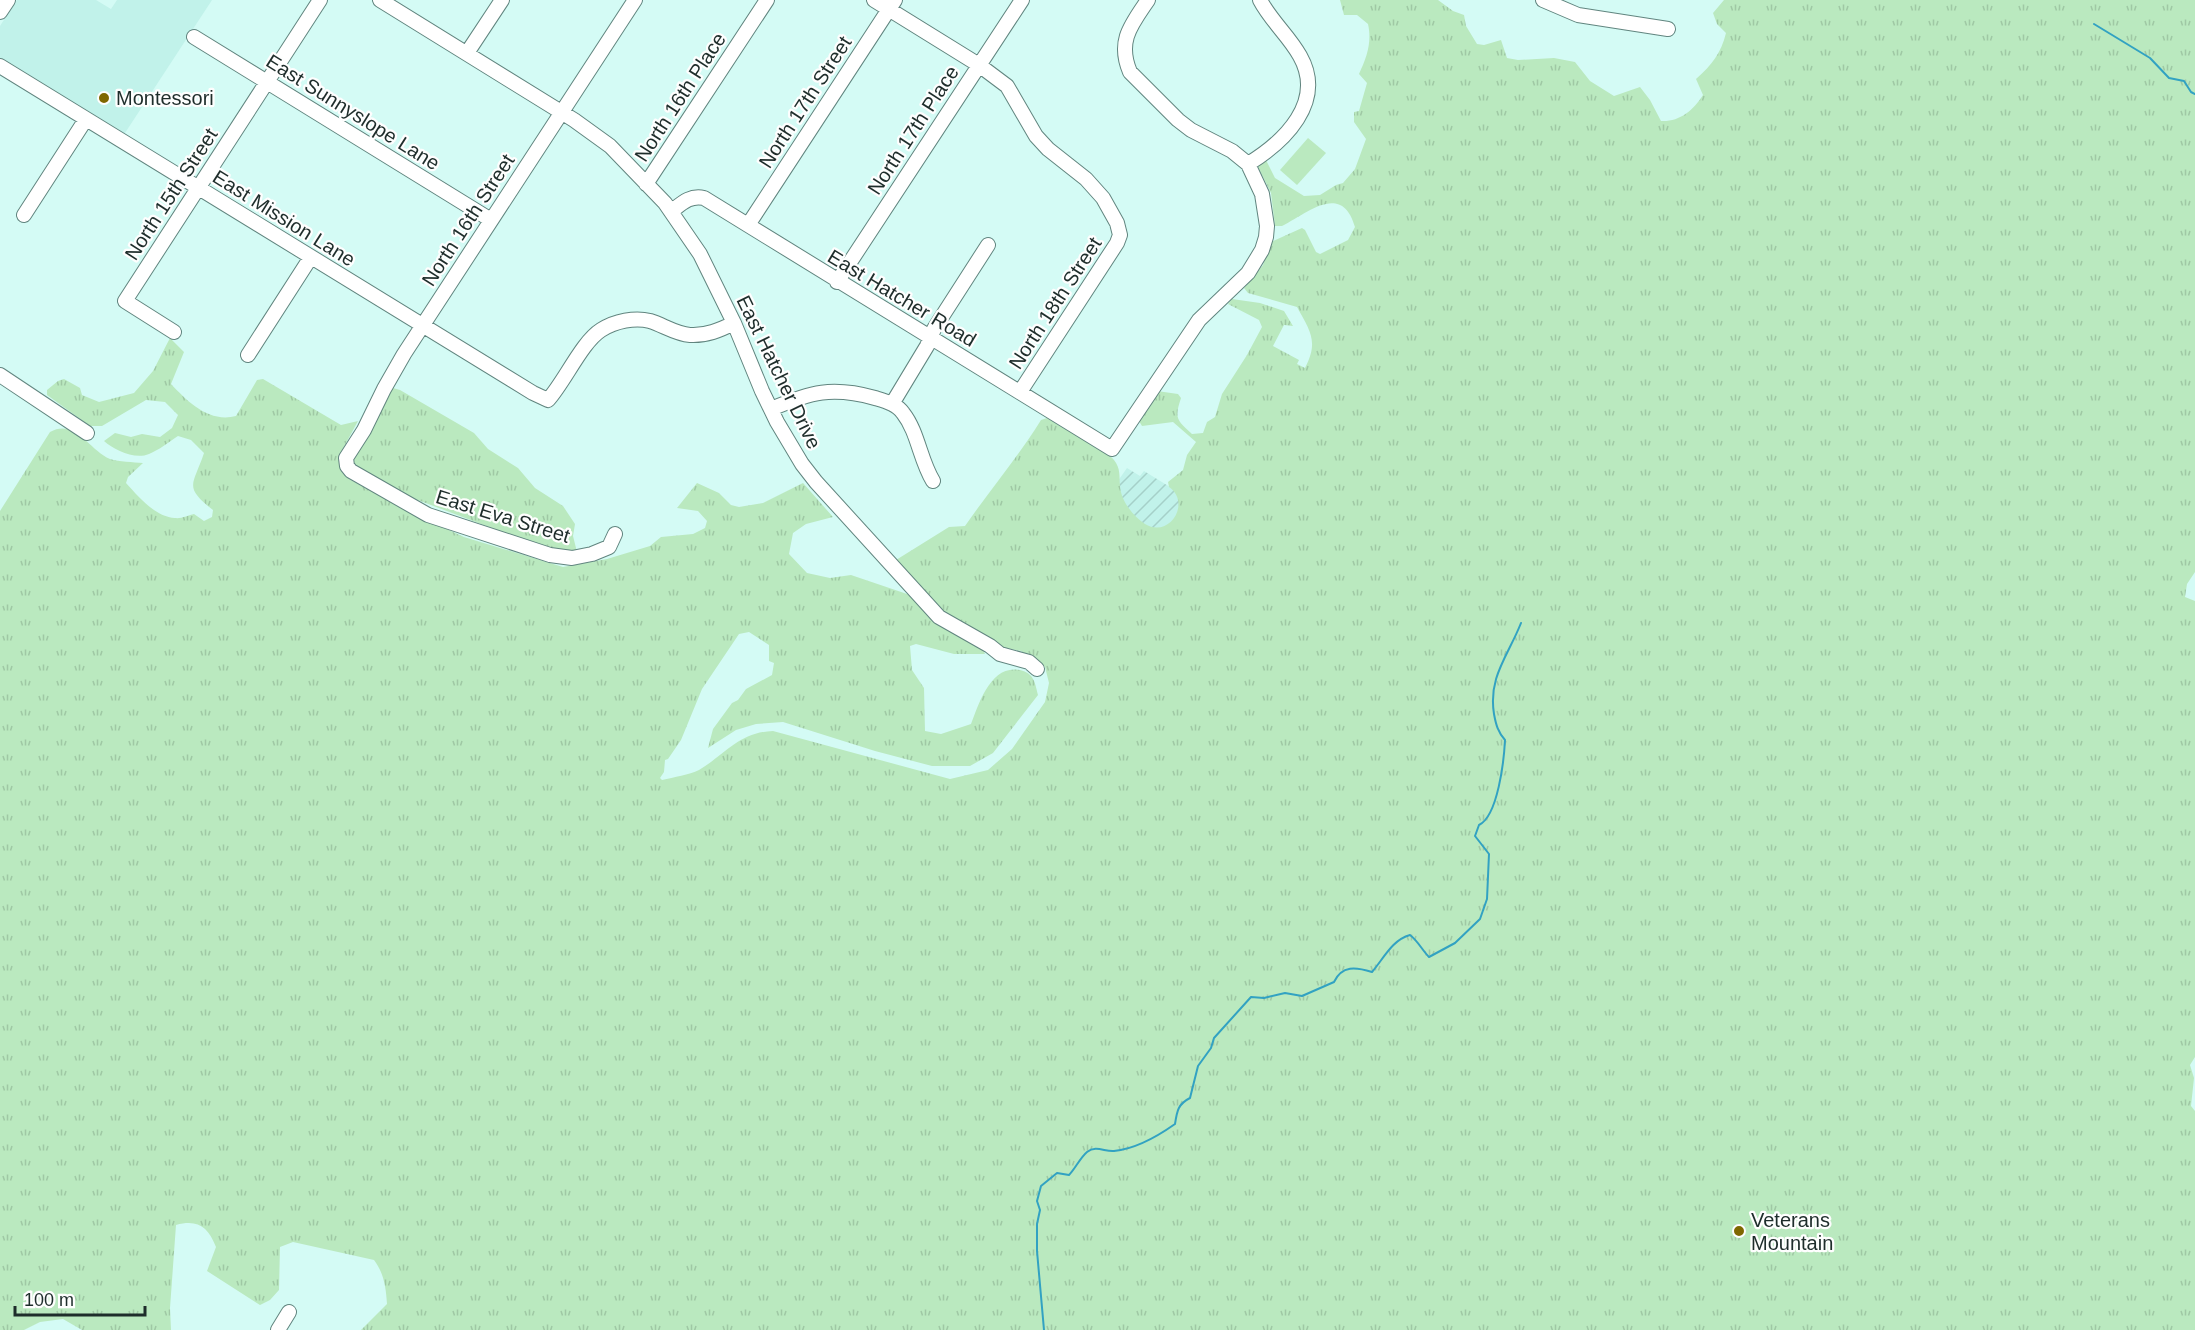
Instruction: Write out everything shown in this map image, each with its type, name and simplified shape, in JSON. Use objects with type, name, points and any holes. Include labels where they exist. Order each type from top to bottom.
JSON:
[{"type":"street","points":[[0,12],[8,0]]},
{"type":"street","name":"North 15th Street","points":[[174,332],[125,301],[321,0]]},
{"type":"street","points":[[380,0],[562,112]]},
{"type":"street","points":[[467,53],[502,0]]},
{"type":"street","name":"North 16th Street","points":[[347,466],[346,458],[364,430],[390,377],[422,325],[635,0]]},
{"type":"street","name":"North 16th Place","points":[[645,184],[767,0]]},
{"type":"street","points":[[874,0],[892,4],[979,65]]},
{"type":"street","name":"North 17th Place","points":[[837,282],[1022,0]]},
{"type":"street","points":[[1148,0],[1131,25],[1124,43],[1126,62],[1130,72],[1178,120],[1191,130],[1232,151],[1248,164],[1267,152],[1284,137],[1300,116],[1307,98],[1307,78],[1303,62],[1260,0]]},
{"type":"street","points":[[1543,0],[1578,15],[1668,29]]},
{"type":"street","name":"North 17th Street","points":[[748,225],[892,4]]},
{"type":"street","name":"East Sunnyslope Lane","points":[[194,37],[491,219]]},
{"type":"street","name":"North 18th Street","points":[[979,65],[1007,86],[1036,136],[1048,149],[1086,179],[1100,195],[1117,223],[1120,235],[1020,392]]},
{"type":"street","name":"East Mission Lane","points":[[0,66],[533,393],[548,400],[590,341],[600,331],[611,325],[628,320],[648,320],[688,335],[706,334],[734,323]]},
{"type":"street","name":"East Hatcher Drive","points":[[562,112],[610,147],[672,211],[699,254],[734,323],[771,409],[802,464],[816,482],[939,617],[1000,654],[1029,662],[1037,669]]},
{"type":"street","points":[[24,215],[86,119]]},
{"type":"street","name":"East Hatcher Road","points":[[672,211],[685,200],[695,196],[704,198],[837,282],[1112,449],[1198,320],[1248,273],[1257,260],[1266,237],[1266,211],[1262,194],[1248,164]]},
{"type":"street","points":[[892,404],[934,328],[988,245]]},
{"type":"street","points":[[248,354],[310,257]]},
{"type":"street","points":[[0,375],[87,433]]},
{"type":"street","points":[[771,409],[807,395],[828,391],[864,395],[892,404],[902,411],[909,422],[925,468],[933,481]]},
{"type":"street","name":"East Eva Street","points":[[347,466],[366,480],[428,515],[550,555],[572,558],[592,554],[609,547],[615,534]]},
{"type":"street","points":[[278,1330],[289,1312]]},
{"type":"shaded area","name":"Montessori","points":[[17,0],[96,0],[111,9],[117,0],[212,0],[123,136],[0,60],[0,26]]},
{"type":"shaded area","points":[[1127,468],[1140,476],[1144,471],[1196,503],[1170,543],[1103,502]]},
{"type":"green space","points":[[1340,0],[1438,0],[1453,11],[1464,15],[1466,26],[1477,44],[1484,45],[1501,40],[1507,58],[1518,60],[1554,58],[1575,62],[1590,81],[1614,96],[1640,87],[1661,121],[1668,121],[1685,114],[1703,95],[1696,79],[1715,58],[1724,40],[1726,33],[1717,24],[1713,13],[1724,0],[2195,0],[2195,572],[2187,584],[2185,597],[2195,601],[2195,1057],[2190,1065],[2194,1078],[2191,1106],[2195,1111],[2195,1330],[361,1330],[387,1304],[384,1281],[374,1260],[293,1242],[280,1247],[279,1290],[270,1300],[260,1305],[207,1271],[216,1247],[209,1234],[201,1226],[184,1223],[176,1225],[170,1308],[171,1330],[82,1330],[63,1319],[40,1322],[24,1330],[0,1330],[0,511],[50,432],[59,429],[74,432],[110,459],[143,463],[128,477],[126,483],[148,505],[161,514],[177,518],[194,514],[204,521],[212,517],[213,510],[197,496],[194,490],[194,479],[204,453],[191,440],[178,436],[143,456],[119,451],[104,441],[115,433],[131,437],[142,434],[160,437],[172,428],[178,415],[165,402],[146,400],[102,426],[90,426],[47,395],[47,390],[64,379],[80,388],[82,395],[99,402],[134,393],[153,371],[170,338],[184,352],[171,384],[192,404],[208,414],[236,416],[257,380],[263,379],[341,425],[358,421],[339,456],[349,479],[406,510],[464,537],[563,567],[607,559],[650,546],[661,537],[693,534],[705,528],[707,521],[698,511],[677,508],[697,483],[719,493],[731,505],[739,507],[763,503],[803,483],[833,517],[806,524],[793,533],[789,554],[807,573],[830,578],[851,575],[910,595],[981,646],[985,654],[954,654],[916,644],[910,646],[912,670],[924,688],[925,731],[941,734],[971,724],[988,687],[1001,673],[1010,670],[1028,673],[1033,679],[1038,695],[993,753],[970,766],[932,766],[783,722],[756,724],[736,730],[708,748],[713,729],[732,703],[738,700],[746,689],[772,675],[774,663],[769,661],[769,645],[749,632],[739,634],[702,689],[681,740],[665,760],[664,772],[660,778],[662,780],[695,772],[751,735],[773,731],[950,779],[988,770],[1012,749],[1045,702],[1049,683],[1045,667],[1021,651],[997,646],[926,600],[896,560],[949,527],[965,526],[1041,420],[1047,418],[1093,444],[1114,460],[1119,470],[1123,497],[1128,508],[1141,521],[1154,527],[1162,527],[1169,523],[1178,510],[1178,502],[1168,482],[1183,470],[1187,455],[1196,442],[1173,422],[1142,426],[1139,421],[1157,391],[1178,394],[1181,398],[1178,419],[1192,434],[1203,433],[1207,422],[1215,417],[1222,394],[1262,327],[1259,320],[1228,304],[1232,299],[1260,303],[1284,311],[1293,326],[1284,325],[1273,346],[1299,360],[1297,364],[1305,368],[1312,343],[1309,330],[1297,307],[1248,293],[1244,288],[1263,265],[1271,242],[1302,228],[1316,252],[1320,254],[1348,240],[1355,227],[1349,213],[1342,206],[1333,203],[1314,208],[1282,226],[1275,226],[1271,193],[1258,167],[1261,161],[1266,160],[1275,178],[1304,196],[1320,195],[1343,183],[1355,169],[1366,139],[1354,122],[1354,112],[1359,111],[1367,83],[1359,74],[1368,49],[1369,31],[1368,24],[1357,15],[1344,15]]},
{"type":"green space","points":[[1308,138],[1326,153],[1297,185],[1280,170]]},
{"type":"green space","points":[[393,388],[474,433],[488,449],[518,468],[535,488],[563,506],[575,524],[573,536],[577,552],[542,547],[415,499],[372,479],[350,463]]},
{"type":"waterway","points":[[2094,24],[2150,58],[2169,78],[2184,81],[2195,94]]},
{"type":"waterway","points":[[1044,1330],[1037,1251],[1037,1224],[1040,1210],[1037,1201],[1041,1186],[1057,1173],[1069,1175],[1084,1154],[1090,1150],[1114,1151],[1130,1148],[1175,1124],[1179,1108],[1190,1098],[1198,1066],[1211,1048],[1214,1038],[1251,997],[1264,998],[1285,993],[1302,996],[1334,982],[1337,976],[1345,970],[1355,968],[1372,972],[1393,945],[1410,935],[1429,957],[1455,943],[1480,919],[1487,899],[1489,854],[1475,836],[1479,825],[1486,820],[1491,811],[1499,787],[1505,740],[1495,718],[1494,689],[1500,667],[1521,623]]},
{"type":"place","name":"Montessori","points":[[104,98]]},
{"type":"place","name":"Veterans Mountain","points":[[1739,1231]]}]
